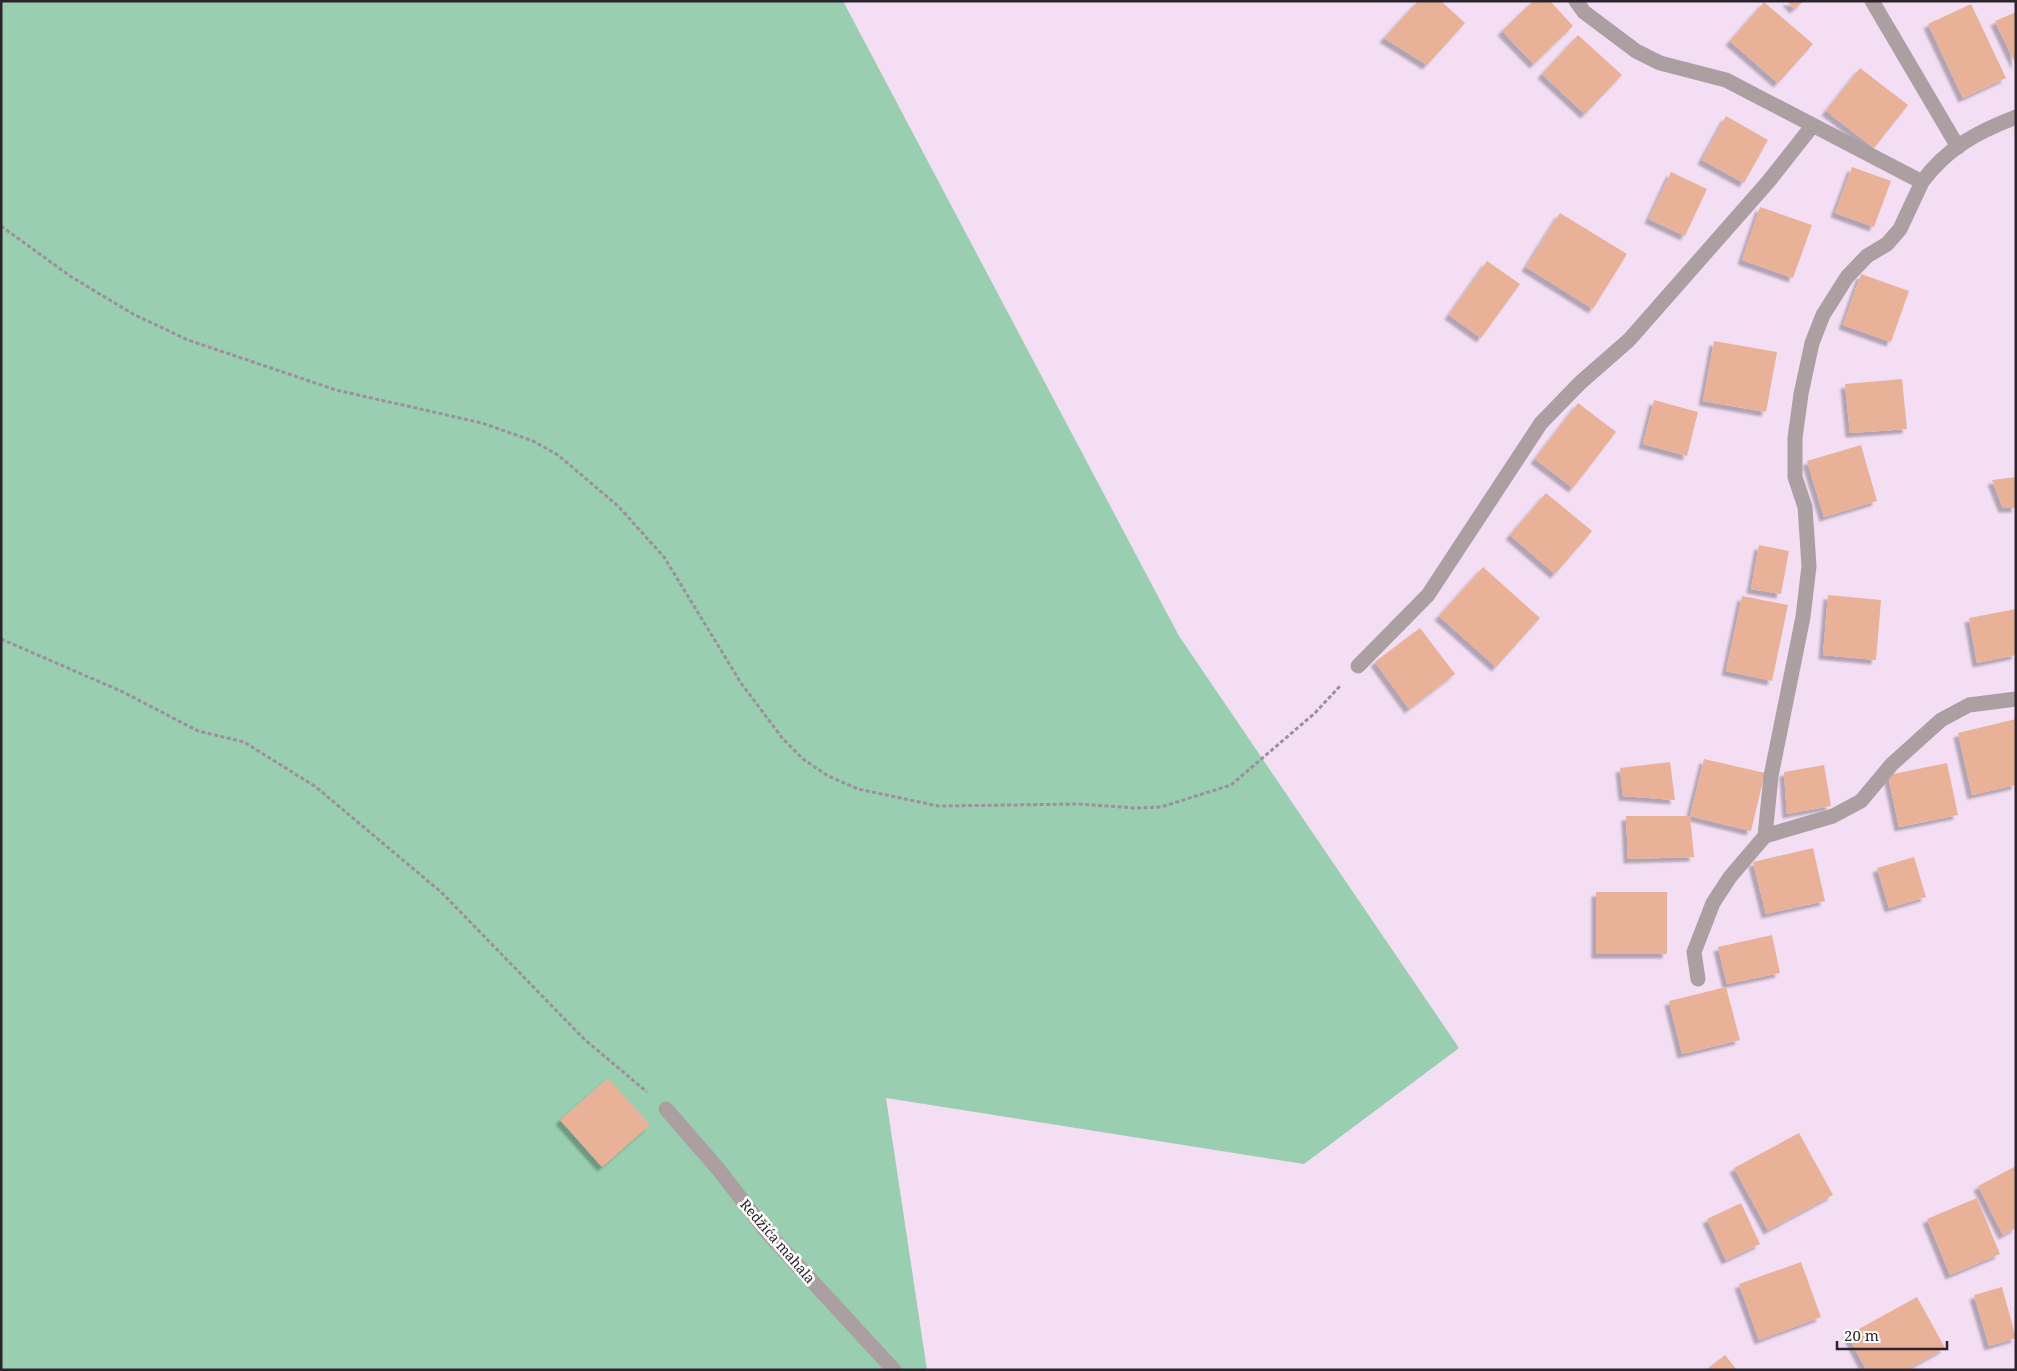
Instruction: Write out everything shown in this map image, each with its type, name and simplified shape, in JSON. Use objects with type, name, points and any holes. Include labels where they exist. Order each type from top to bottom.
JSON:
[{"type":"street","points":[[1576,1],[1584,12],[1636,51],[1660,63],[1726,80],[1922,182]]},
{"type":"street","points":[[1872,1],[1958,147]]},
{"type":"street","points":[[1765,836],[1770,776],[1803,618],[1809,566],[1805,506],[1795,477],[1795,438],[1801,394],[1812,343],[1823,314],[1848,277],[1867,256],[1887,244],[1900,230],[1922,182],[1938,160],[1985,129],[2016,118]]},
{"type":"street","points":[[1358,666],[1428,595],[1541,423],[1580,382],[1629,340],[1768,182],[1813,125]]},
{"type":"street","points":[[1698,979],[1694,952],[1713,903],[1730,877],[1765,836],[1833,816],[1861,801],[1892,764],[1941,720],[1969,705],[2016,699]]},
{"type":"street","name":"Redžića mahala","points":[[666,1109],[719,1170],[765,1230],[894,1370]]},
{"type":"path","points":[[1,226],[70,276],[133,314],[188,340],[336,390],[482,423],[533,441],[558,456],[618,506],[664,557],[741,683],[784,740],[803,759],[828,776],[858,789],[938,806],[1080,804],[1134,808],[1161,807],[1231,784],[1315,713],[1358,666]]},
{"type":"path","points":[[1,639],[123,692],[198,731],[244,742],[316,787],[441,892],[584,1040],[666,1109]]},
{"type":"green space","points":[[1,1],[843,1],[1179,636],[1459,1048],[1304,1164],[886,1098],[927,1370],[1,1370]]},
{"type":"building","points":[[1418,1],[1441,1],[1465,23],[1427,65],[1384,38]]},
{"type":"building","points":[[1533,1],[1550,1],[1573,26],[1534,64],[1502,31]]},
{"type":"building","points":[[1787,1],[1804,1],[1794,9]]},
{"type":"building","points":[[1764,2],[1813,44],[1778,83],[1730,41]]},
{"type":"building","points":[[1971,4],[2006,78],[1963,98],[1928,24]]},
{"type":"building","points":[[2016,12],[2016,65],[1995,21]]},
{"type":"building","points":[[1578,35],[1622,75],[1585,114],[1542,74]]},
{"type":"building","points":[[1860,68],[1908,105],[1874,148],[1826,111]]},
{"type":"building","points":[[1726,116],[1768,140],[1744,183],[1702,160]]},
{"type":"building","points":[[1852,167],[1891,181],[1874,227],[1835,213]]},
{"type":"building","points":[[1671,172],[1707,189],[1685,236],[1649,219]]},
{"type":"building","points":[[1760,207],[1812,225],[1793,278],[1742,260]]},
{"type":"building","points":[[1560,213],[1627,254],[1593,309],[1526,267]]},
{"type":"building","points":[[1487,261],[1520,284],[1481,338],[1449,315]]},
{"type":"building","points":[[1861,274],[1909,291],[1891,342],[1843,325]]},
{"type":"building","points":[[1714,341],[1777,352],[1766,412],[1703,401]]},
{"type":"building","points":[[1902,379],[1907,429],[1850,433],[1845,384]]},
{"type":"building","points":[[1654,400],[1698,412],[1687,456],[1643,444]]},
{"type":"building","points":[[1578,403],[1616,432],[1573,488],[1535,459]]},
{"type":"building","points":[[1861,445],[1877,501],[1824,517],[1807,461]]},
{"type":"building","points":[[2016,477],[2016,508],[2003,508],[1992,480]]},
{"type":"building","points":[[1546,493],[1592,531],[1555,574],[1510,535]]},
{"type":"building","points":[[1759,545],[1789,551],[1781,594],[1751,589]]},
{"type":"building","points":[[1483,567],[1540,618],[1496,667],[1439,616]]},
{"type":"building","points":[[1828,595],[1881,600],[1876,660],[1823,655]]},
{"type":"building","points":[[1742,596],[1788,605],[1772,681],[1726,671]]},
{"type":"building","points":[[2016,609],[2016,655],[1977,663],[1969,618]]},
{"type":"building","points":[[1420,628],[1455,674],[1409,709],[1375,662]]},
{"type":"building","points":[[2016,719],[2016,785],[1972,795],[1958,733]]},
{"type":"building","points":[[1704,759],[1765,773],[1751,831],[1690,816]]},
{"type":"building","points":[[1670,762],[1675,800],[1623,796],[1620,768]]},
{"type":"building","points":[[1947,763],[1958,815],[1899,827],[1888,775]]},
{"type":"building","points":[[1824,765],[1831,806],[1787,814],[1784,772]]},
{"type":"building","points":[[1626,816],[1690,816],[1694,857],[1628,859]]},
{"type":"building","points":[[1813,848],[1825,901],[1766,914],[1753,862]]},
{"type":"building","points":[[1914,857],[1926,897],[1889,908],[1877,868]]},
{"type":"building","points":[[1596,892],[1667,892],[1667,954],[1596,954]]},
{"type":"building","points":[[1772,935],[1780,973],[1727,984],[1718,947]]},
{"type":"building","points":[[1726,987],[1740,1040],[1682,1054],[1669,1001]]},
{"type":"building","points":[[608,1078],[650,1125],[602,1167],[560,1120]]},
{"type":"building","points":[[1799,1133],[1833,1195],[1768,1230],[1734,1168]]},
{"type":"building","points":[[2016,1166],[2016,1228],[2003,1235],[1978,1186]]},
{"type":"building","points":[[1977,1198],[2000,1254],[1950,1275],[1927,1219]]},
{"type":"building","points":[[1741,1203],[1760,1244],[1726,1260],[1707,1219]]},
{"type":"building","points":[[1801,1262],[1821,1317],[1759,1340],[1739,1284]]},
{"type":"building","points":[[2002,1287],[2016,1338],[1989,1346],[1974,1295]]},
{"type":"building","points":[[1917,1297],[1945,1348],[1906,1370],[1866,1370],[1848,1335]]},
{"type":"building","points":[[1725,1355],[1737,1370],[1706,1370]]}]
